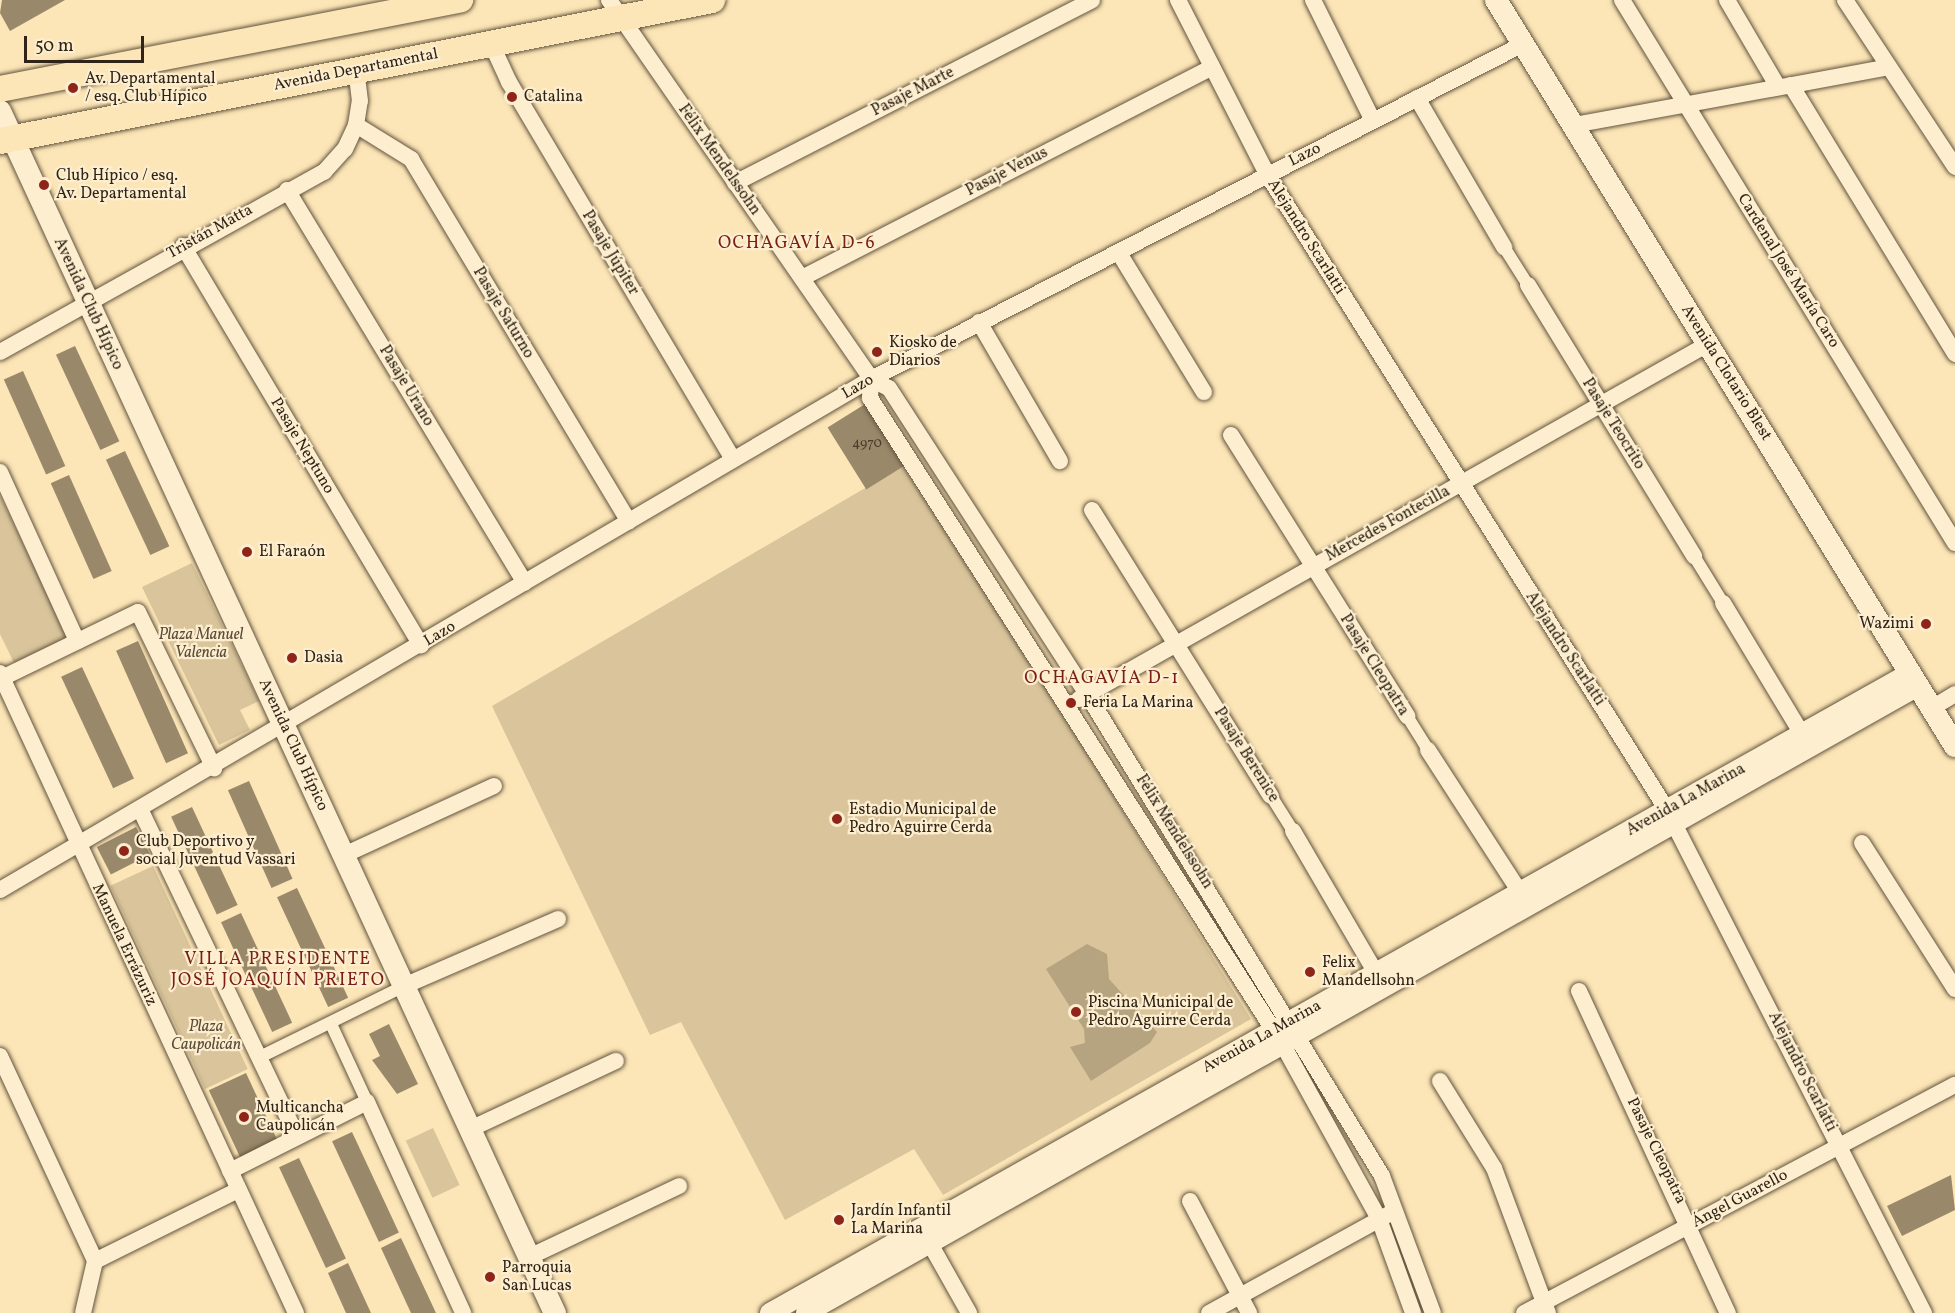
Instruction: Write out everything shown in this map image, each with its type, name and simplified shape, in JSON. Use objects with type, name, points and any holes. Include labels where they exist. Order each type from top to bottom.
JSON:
[{"type":"main road","name":"Avenida Departamental","points":[[7,140],[491,43],[615,9],[712,0]]},
{"type":"main road","name":"Avenida Clotario Blest","points":[[1496,0],[1955,746]]},
{"type":"main road","points":[[0,89],[444,2]]},
{"type":"main road","name":"Avenida Club Hípico","points":[[0,111],[7,140],[87,302],[555,1313]]},
{"type":"street","name":"Pasaje Marte","points":[[735,183],[1092,0]]},
{"type":"street","name":"Alejandro Scarlatti","points":[[1178,0],[1267,174],[1671,817],[1924,1313]]},
{"type":"street","points":[[1313,0],[1373,121]]},
{"type":"street","name":"Cardenal José María Caro","points":[[1622,0],[1955,543]]},
{"type":"street","points":[[1727,0],[1785,86],[1955,354]]},
{"type":"street","points":[[1845,0],[1955,167]]},
{"type":"street","name":"Félix Mendelssohn","points":[[615,9],[871,379],[889,388],[1087,694],[1296,1028],[1397,1209],[1433,1313]]},
{"type":"street","name":"Pasaje Júpiter","points":[[491,43],[508,82],[733,460]]},
{"type":"street","name":"Lazo","points":[[0,890],[79,848],[871,379],[1523,44]]},
{"type":"street","name":"Pasaje Venus","points":[[802,278],[1212,67]]},
{"type":"street","points":[[1574,125],[1890,67]]},
{"type":"street","name":"Tristán Matta","points":[[0,352],[183,246],[324,172],[345,149],[356,125],[360,101],[356,69]]},
{"type":"street","name":"Pasaje Teocrito","points":[[1417,98],[1504,247],[1806,741]]},
{"type":"street","name":"Pasaje Saturno","points":[[356,125],[411,159],[629,522]]},
{"type":"street","name":"Pasaje Urano","points":[[287,190],[525,583]]},
{"type":"street","name":"Pasaje Neptuno","points":[[183,246],[421,645]]},
{"type":"street","points":[[1119,253],[1204,392]]},
{"type":"street","points":[[979,322],[1060,460]]},
{"type":"street","name":"Mercedes Fontecilla","points":[[1069,705],[1708,344]]},
{"type":"street","name":"Félix Mendelssohn","points":[[871,379],[870,398],[1069,705],[1278,1038],[1379,1219],[1413,1313]]},
{"type":"street","name":"Pasaje Cleopatra","points":[[1231,435],[1428,750],[1520,892]]},
{"type":"street","points":[[0,472],[77,641]]},
{"type":"street","name":"Pasaje Berenice","points":[[1092,510],[1293,831],[1376,973]]},
{"type":"street","points":[[1,676],[138,612],[214,768]]},
{"type":"street","name":"Manuela Errázuriz","points":[[1,676],[296,1313]]},
{"type":"street","name":"Avenida La Marina","points":[[770,1313],[832,1288],[926,1236],[1914,680]]},
{"type":"street","points":[[1932,708],[1955,694]]},
{"type":"street","points":[[344,855],[494,786]]},
{"type":"street","points":[[141,811],[297,1137]]},
{"type":"street","name":"Avenida La Marina","points":[[1296,1028],[1376,973],[1445,944],[1520,892],[1671,817]]},
{"type":"street","points":[[1862,843],[1955,989]]},
{"type":"street","points":[[260,1057],[331,1024],[404,986],[558,919]]},
{"type":"street","name":"Pasaje Cleopatra","points":[[1579,991],[1692,1225],[1728,1313]]},
{"type":"street","points":[[331,1024],[463,1313]]},
{"type":"street","points":[[0,1056],[95,1261],[83,1313]]},
{"type":"street","points":[[470,1129],[616,1061]]},
{"type":"street","points":[[1440,1081],[1494,1168],[1546,1308]]},
{"type":"street","name":"Ángel Guarello","points":[[1524,1313],[1546,1308],[1692,1225],[1955,1085]]},
{"type":"street","points":[[230,1171],[368,1102]]},
{"type":"street","points":[[530,1257],[679,1186]]},
{"type":"street","points":[[95,1261],[238,1190]]},
{"type":"street","points":[[1190,1201],[1249,1313]]},
{"type":"street","points":[[1209,1313],[1397,1209]]},
{"type":"street","points":[[926,1236],[969,1313]]},
{"type":"street","name":"Avenida La Marina","points":[[806,1313],[832,1288]]},
{"type":"green space","name":"Estadio Municipal de Pedro Aguirre Cerda","points":[[908,463],[1251,1019],[943,1195],[914,1149],[785,1220],[681,1022],[650,1035],[492,706]]},
{"type":"green space","points":[[0,496],[70,640],[16,667],[0,634]]},
{"type":"green space","name":"Plaza Manuel Valencia","points":[[192,563],[259,701],[240,710],[250,730],[219,745],[142,587]]},
{"type":"green space","name":"Plaza Caupolicán","points":[[153,866],[248,1069],[205,1089],[110,886]]},
{"type":"green space","points":[[433,1128],[460,1185],[432,1198],[406,1141]]},
{"type":"shaded area","points":[[1087,944],[1107,954],[1109,979],[1157,1032],[1150,1043],[1091,1081],[1070,1047],[1085,1043],[1084,1029],[1046,969]]},
{"type":"building","points":[[2,0],[65,0],[10,31],[0,13]]},
{"type":"building","points":[[75,346],[119,441],[100,450],[56,355]]},
{"type":"building","points":[[23,371],[65,466],[46,475],[4,380]]},
{"type":"building","points":[[870,401],[909,463],[866,489],[828,427]]},
{"type":"building","points":[[125,451],[169,546],[150,555],[106,460]]},
{"type":"building","points":[[69,475],[112,571],[93,579],[51,483]]},
{"type":"building","points":[[138,641],[188,753],[166,763],[116,651]]},
{"type":"building","points":[[82,667],[134,778],[113,788],[61,677]]},
{"type":"building","points":[[249,781],[293,879],[272,888],[228,790]]},
{"type":"building","points":[[192,807],[238,905],[217,915],[171,817]]},
{"type":"building","name":"Club Deportivo y social Juventud Vassari","points":[[136,827],[150,855],[111,875],[97,847]]},
{"type":"building","points":[[297,888],[348,998],[328,1007],[277,897]]},
{"type":"building","points":[[241,913],[292,1023],[272,1032],[221,922]]},
{"type":"building","points":[[389,1024],[418,1084],[397,1094],[372,1060],[380,1056],[369,1034]]},
{"type":"building","name":"Multicancha Caupolicán","points":[[246,1073],[279,1143],[241,1160],[209,1090]]},
{"type":"building","points":[[352,1132],[399,1233],[379,1242],[332,1141]]},
{"type":"building","points":[[299,1158],[346,1259],[326,1268],[279,1167]]},
{"type":"building","points":[[1951,1175],[1955,1210],[1902,1236],[1887,1206]]},
{"type":"building","points":[[401,1238],[436,1313],[411,1313],[381,1248]]},
{"type":"building","points":[[348,1263],[371,1313],[346,1313],[328,1273]]},
{"type":"place","name":"Av. Departamental / esq. Club Hípico","points":[[73,88]]},
{"type":"place","name":"Catalina","points":[[512,97]]},
{"type":"place","name":"Club Hípico / esq. Av. Departamental","points":[[44,185]]},
{"type":"place","name":"Kiosko de Diarios","points":[[877,352]]},
{"type":"place","name":"El Faraón","points":[[247,552]]},
{"type":"place","name":"Wazimi","points":[[1926,624]]},
{"type":"place","name":"Dasia","points":[[292,658]]},
{"type":"place","name":"Feria La Marina","points":[[1071,703]]},
{"type":"place","name":"Estadio Municipal de Pedro Aguirre Cerda","points":[[837,819]]},
{"type":"place","name":"Club Deportivo y social Juventud Vassari","points":[[124,851]]},
{"type":"place","name":"Felix Mandellsohn","points":[[1310,972]]},
{"type":"place","name":"Piscina Municipal de Pedro Aguirre Cerda","points":[[1076,1012]]},
{"type":"place","name":"Multicancha Caupolicán","points":[[244,1117]]},
{"type":"place","name":"Jardín Infantil La Marina","points":[[839,1220]]},
{"type":"place","name":"Parroquia San Lucas","points":[[490,1277]]},
{"type":"district","name":"OCHAGAVÍA D-6","points":[[797,244]]},
{"type":"district","name":"OCHAGAVÍA D-1","points":[[1102,679]]},
{"type":"district","name":"VILLA PRESIDENTE JOSÉ JOAQUÍN PRIETO","points":[[278,971]]}]
